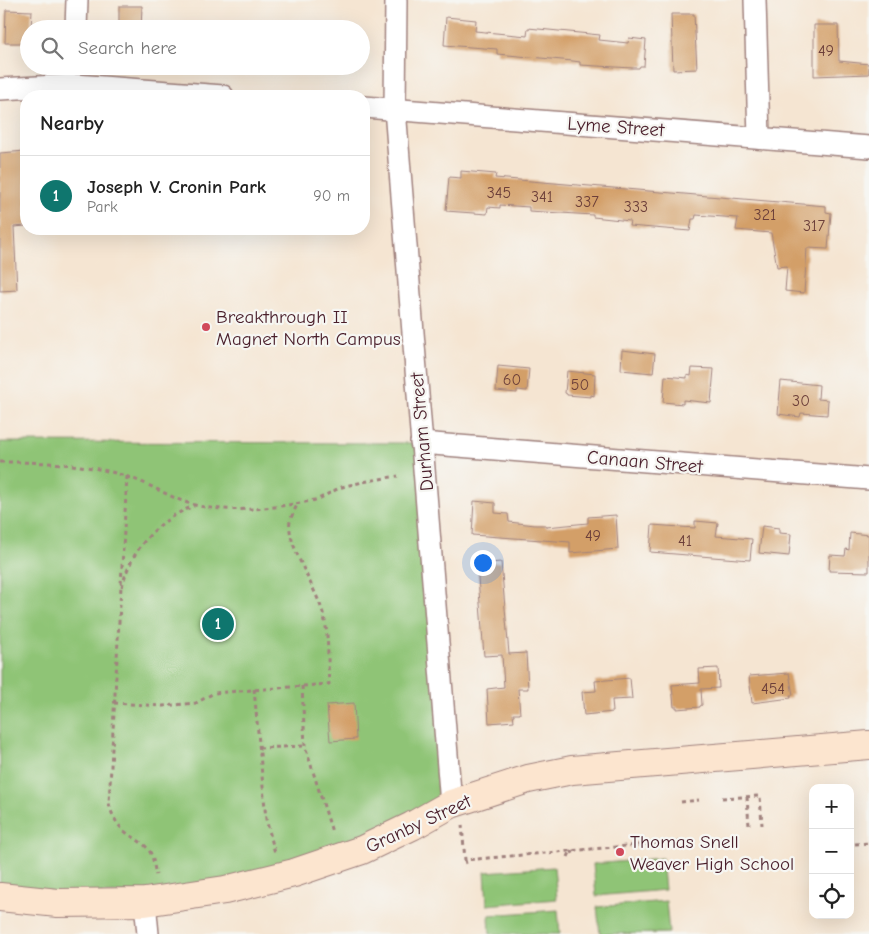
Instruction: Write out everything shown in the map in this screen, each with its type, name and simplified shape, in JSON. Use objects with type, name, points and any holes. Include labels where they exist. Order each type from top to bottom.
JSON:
[{"type":"main road","name":"Granby Street","points":[[0,897],[58,903],[145,902],[225,890],[294,873],[362,850],[412,826],[457,814],[528,779],[572,770],[869,745]]},
{"type":"street","points":[[76,0],[76,20]]},
{"type":"street","name":"Durham Street","points":[[396,0],[395,109],[421,443],[457,814]]},
{"type":"street","points":[[755,0],[759,138]]},
{"type":"street","points":[[0,89],[75,76],[179,90]]},
{"type":"street","name":"Lyme Street","points":[[370,107],[869,147]]},
{"type":"street","name":"Canaan Street","points":[[421,443],[869,479]]},
{"type":"street","points":[[145,902],[148,934]]},
{"type":"path","points":[[0,462],[78,465],[127,476],[151,485],[182,502],[195,506],[229,510],[252,509],[318,499],[341,488],[398,476]]},
{"type":"path","points":[[127,476],[108,795],[110,811],[114,818],[124,831],[141,842],[148,850],[152,857],[156,875]]},
{"type":"path","points":[[114,703],[163,706],[196,703],[214,692],[329,684],[325,622],[321,607],[298,557],[290,528],[290,522],[298,503]]},
{"type":"path","points":[[120,599],[127,570],[140,547],[152,532],[180,511],[195,506]]},
{"type":"path","points":[[302,686],[305,746],[332,832]]},
{"type":"path","points":[[254,690],[266,819],[275,854]]},
{"type":"path","points":[[259,748],[305,746]]},
{"type":"path","points":[[747,796],[749,826]]},
{"type":"path","points":[[722,798],[760,796],[762,825]]},
{"type":"path","points":[[681,802],[698,800]]},
{"type":"path","points":[[457,814],[467,867]]},
{"type":"path","points":[[465,860],[684,841]]},
{"type":"path","points":[[855,844],[869,843]]},
{"type":"path","points":[[568,857],[571,850]]},
{"type":"path","points":[[571,850],[575,857]]},
{"type":"green space","points":[[0,442],[421,443],[451,804],[225,890],[0,897]]},
{"type":"green space","points":[[662,858],[665,890],[596,896],[593,864]]},
{"type":"green space","points":[[554,867],[557,899],[487,905],[485,872]]},
{"type":"green space","points":[[666,901],[669,933],[600,934],[597,907]]},
{"type":"green space","points":[[558,910],[560,934],[490,934],[489,915]]},
{"type":"building","points":[[119,6],[142,6],[141,20],[119,20]]},
{"type":"building","points":[[6,10],[32,11],[32,20],[20,20],[20,43],[5,43]]},
{"type":"building","points":[[671,14],[694,14],[697,69],[673,70]]},
{"type":"building","points":[[446,17],[476,20],[475,31],[527,36],[528,28],[600,35],[599,40],[628,43],[629,38],[646,40],[644,66],[633,68],[580,65],[580,62],[573,61],[497,54],[497,49],[444,45]]},
{"type":"building","points":[[814,25],[838,25],[839,61],[869,64],[869,74],[814,76]]},
{"type":"building","points":[[20,151],[20,226],[14,227],[17,290],[0,291],[0,153]]},
{"type":"building","points":[[461,171],[496,174],[495,178],[826,206],[826,212],[831,213],[828,249],[807,248],[804,293],[785,291],[787,266],[777,267],[771,233],[736,230],[738,218],[696,215],[695,219],[692,219],[690,231],[629,226],[630,221],[593,217],[593,215],[529,211],[529,207],[500,205],[500,208],[488,207],[487,214],[446,211],[449,177],[461,178]]},
{"type":"building","points":[[622,350],[655,354],[653,373],[621,370]]},
{"type":"building","points":[[498,366],[529,369],[527,391],[517,390],[517,393],[496,391]]},
{"type":"building","points":[[692,368],[714,369],[711,403],[683,400],[683,404],[663,402],[665,376],[687,378],[687,375],[691,376]]},
{"type":"building","points":[[567,371],[595,374],[594,396],[567,395],[565,393]]},
{"type":"building","points":[[781,381],[819,385],[818,399],[828,400],[827,415],[801,413],[800,417],[778,414]]},
{"type":"building","points":[[474,501],[495,503],[495,513],[508,514],[509,522],[546,525],[546,527],[588,523],[588,517],[616,515],[618,549],[570,553],[570,542],[472,535]]},
{"type":"building","points":[[695,521],[718,523],[716,536],[752,539],[750,560],[650,552],[652,525],[695,528]]},
{"type":"building","points":[[762,526],[779,528],[779,533],[791,534],[789,556],[759,553]]},
{"type":"building","points":[[850,533],[869,535],[869,572],[829,571],[830,555],[845,556],[846,549],[849,550]]},
{"type":"building","points":[[501,562],[509,654],[526,653],[528,689],[518,689],[520,714],[513,714],[514,721],[489,723],[487,689],[504,687],[502,655],[484,656],[477,564]]},
{"type":"building","points":[[718,668],[719,688],[701,689],[702,705],[700,707],[677,709],[677,707],[674,707],[672,685],[700,683],[699,669]]},
{"type":"building","points":[[789,673],[793,695],[790,695],[791,698],[752,703],[749,676]]},
{"type":"building","points":[[630,678],[632,699],[612,700],[613,712],[584,715],[582,692],[596,691],[595,681]]},
{"type":"building","points":[[354,703],[356,739],[330,741],[327,705]]},
{"type":"place","name":"Breakthrough II Magnet North Campus","points":[[206,327]]},
{"type":"place","name":"Joseph V. Cronin Park","points":[[218,624]]},
{"type":"place","name":"Thomas Snell Weaver High School","points":[[620,852]]}]
